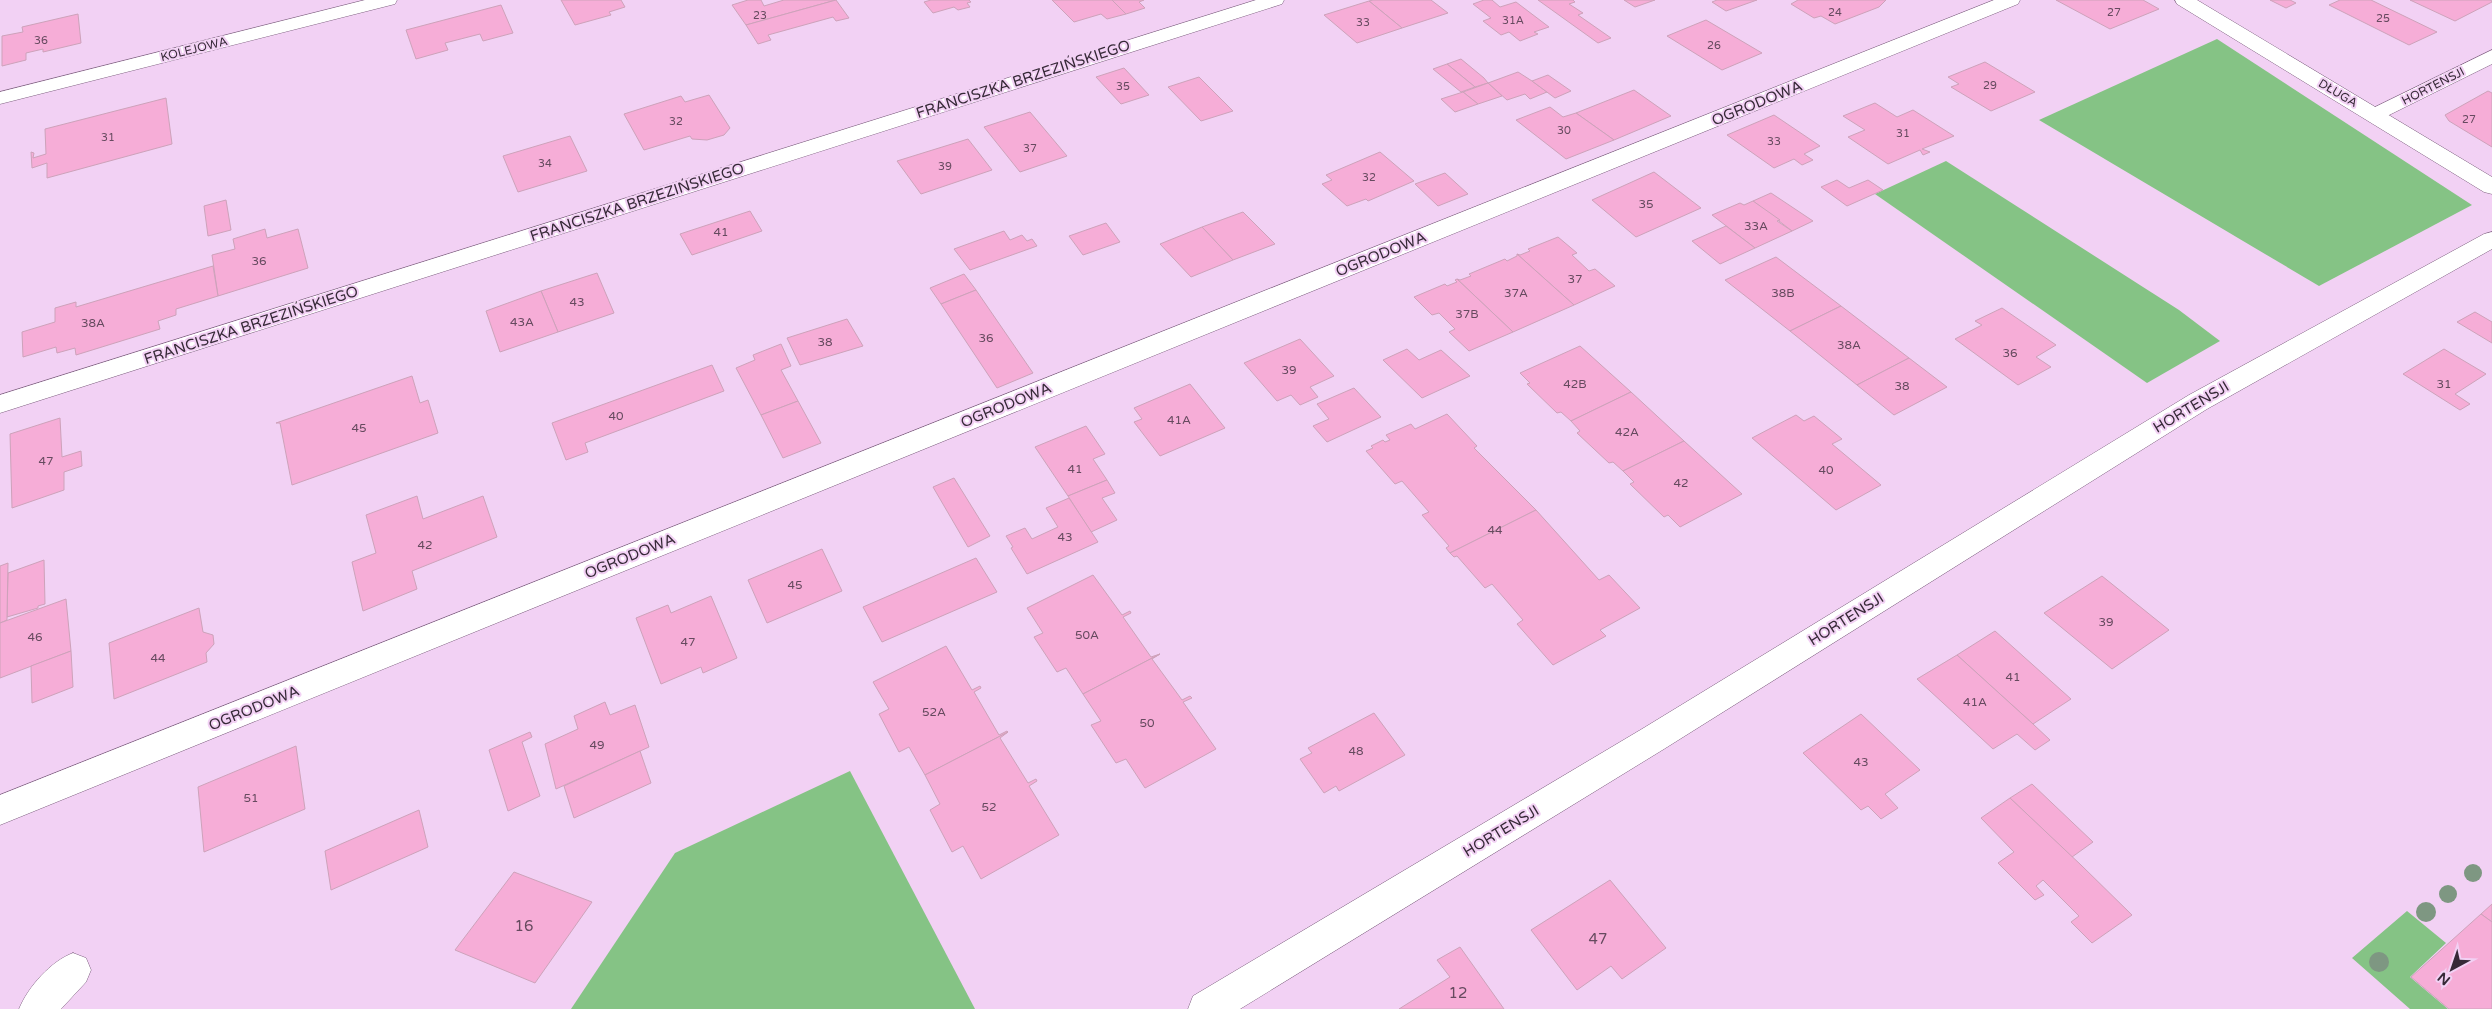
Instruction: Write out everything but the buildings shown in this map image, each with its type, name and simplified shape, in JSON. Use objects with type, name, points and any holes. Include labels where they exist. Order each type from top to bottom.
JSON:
[{"type":"street","name":"KOLEJOWA","points":[[0,98],[388,0]]},
{"type":"street","name":"FRANCISZKA BRZEZIŃSKIEGO","points":[[0,404],[1274,0]]},
{"type":"street","name":"OGRODOWA","points":[[0,810],[2011,0]]},
{"type":"street","name":"DŁUGA","points":[[2184,0],[2492,187]]},
{"type":"street","name":"HORTENSJI","points":[[2374,115],[2492,56]]},
{"type":"street","name":"HORTENSJI","points":[[1206,1009],[1661,734],[2198,402],[2492,239]]},
{"type":"street","points":[[37,1009],[73,970]]},
{"type":"green space","points":[[2217,39],[2472,205],[2319,286],[2039,120]]},
{"type":"green space","points":[[1946,161],[2179,310],[2220,341],[2147,383],[1875,194]]},
{"type":"green space","points":[[850,771],[975,1009],[571,1009],[675,853]]},
{"type":"green space","points":[[2407,911],[2446,943],[2410,977],[2448,1009],[2410,1009],[2352,958]]}]
